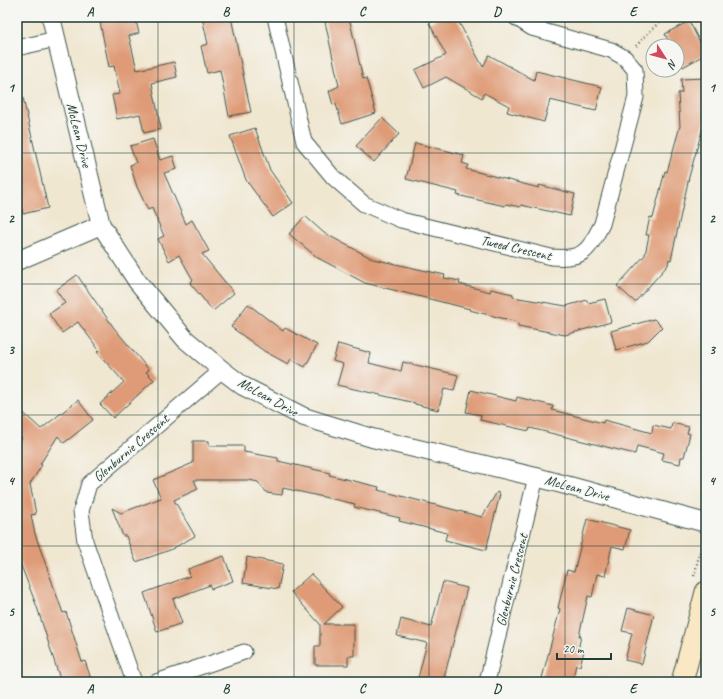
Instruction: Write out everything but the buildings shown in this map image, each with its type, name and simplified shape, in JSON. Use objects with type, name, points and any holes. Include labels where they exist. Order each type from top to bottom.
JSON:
[{"type":"main road","points":[[682,682],[706,592]]},
{"type":"street","name":"McLean Drive","points":[[51,17],[101,224],[137,281],[175,328],[185,339],[222,370],[243,386],[304,417],[372,438],[536,477],[706,522]]},
{"type":"street","name":"Tweed Crescent","points":[[276,17],[304,142],[333,177],[364,204],[401,220],[551,257],[564,258],[581,255],[593,241],[602,224],[636,97],[635,70],[625,58]]},
{"type":"street","points":[[515,17],[532,28],[611,50],[625,58]]},
{"type":"street","points":[[17,48],[56,39]]},
{"type":"street","points":[[17,261],[101,224]]},
{"type":"street","name":"Glenburnie Crescent","points":[[134,682],[85,541],[81,511],[89,484],[222,370]]},
{"type":"street","name":"Glenburnie Crescent","points":[[487,682],[536,477]]},
{"type":"street","points":[[156,682],[244,652]]},
{"type":"path","points":[[625,58],[664,17]]}]
